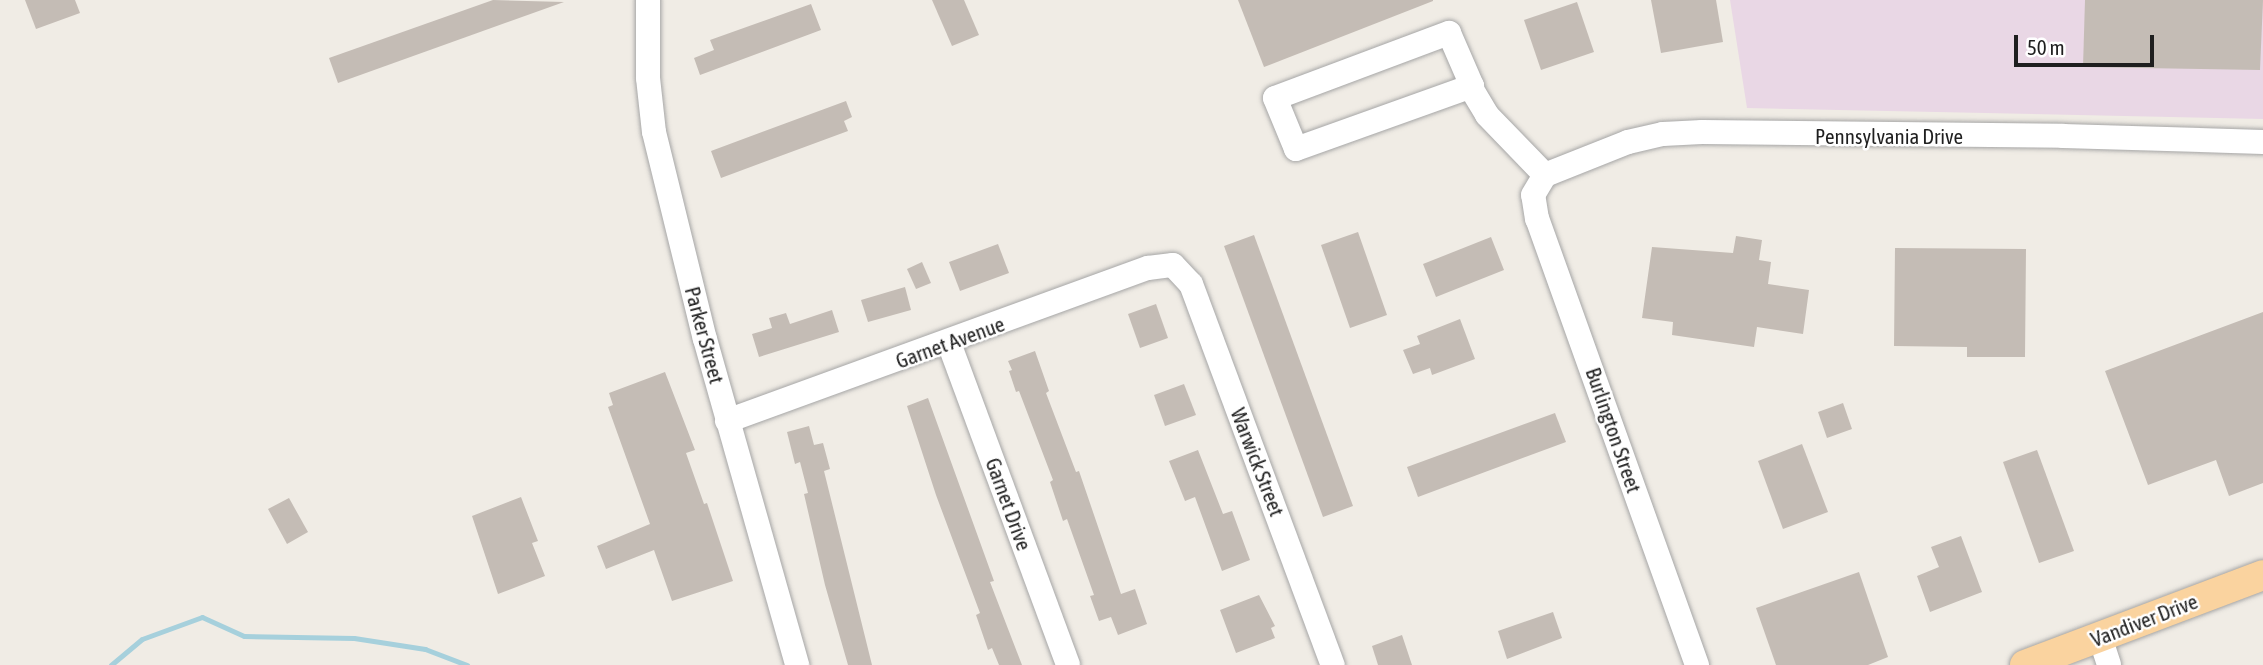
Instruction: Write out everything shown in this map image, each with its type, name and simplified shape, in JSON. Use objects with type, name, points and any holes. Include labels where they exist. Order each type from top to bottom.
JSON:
[{"type":"main road","name":"Vandiver Drive","points":[[2025,665],[2263,575]]},
{"type":"street","name":"Parker Street","points":[[648,0],[648,78],[654,132],[727,421],[797,665]]},
{"type":"street","points":[[1472,86],[1296,149],[1275,98],[1449,33],[1487,115],[1539,185]]},
{"type":"street","name":"Pennsylvania Drive","points":[[1539,185],[1628,142],[1663,134],[1702,132],[2063,136],[2263,142]]},
{"type":"street","name":"Burlington Street","points":[[1539,185],[1537,219],[1697,665]]},
{"type":"street","name":"Garnet Avenue","points":[[727,421],[949,343],[1148,268],[1173,265]]},
{"type":"street","name":"Warwick Street","points":[[1173,265],[1191,284],[1333,665]]},
{"type":"street","name":"Garnet Drive","points":[[949,343],[1068,665]]},
{"type":"street","points":[[2100,637],[2109,665]]},
{"type":"shaded area","points":[[1730,0],[2263,0],[2263,119],[1747,108]]},
{"type":"building","points":[[25,0],[75,0],[80,13],[36,29]]},
{"type":"building","points":[[493,0],[564,2],[338,83],[329,58]]},
{"type":"building","points":[[932,0],[964,0],[979,35],[952,46]]},
{"type":"building","points":[[1238,0],[1433,0],[1433,1],[1264,67]]},
{"type":"building","points":[[1651,0],[1716,0],[1723,42],[1661,53]]},
{"type":"building","points":[[2085,0],[2263,0],[2260,70],[2083,67]]},
{"type":"building","points":[[1577,2],[1594,52],[1541,70],[1524,20]]},
{"type":"building","points":[[811,4],[821,30],[700,75],[694,58],[714,50],[710,40]]},
{"type":"building","points":[[846,101],[852,117],[844,121],[848,131],[721,178],[711,151]]},
{"type":"building","points":[[1358,232],[1387,315],[1350,328],[1321,245]]},
{"type":"building","points":[[1254,235],[1353,506],[1323,517],[1224,246]]},
{"type":"building","points":[[1736,236],[1762,240],[1759,260],[1771,262],[1768,284],[1809,290],[1803,334],[1757,327],[1754,347],[1672,335],[1673,322],[1642,318],[1652,247],[1733,253]]},
{"type":"building","points":[[1491,237],[1504,270],[1436,297],[1423,264]]},
{"type":"building","points":[[998,244],[1009,273],[960,291],[949,262]]},
{"type":"building","points":[[1895,248],[2026,249],[2025,357],[1967,357],[1967,347],[1894,346]]},
{"type":"building","points":[[922,262],[931,283],[916,289],[907,269]]},
{"type":"building","points":[[905,287],[911,310],[868,322],[861,300]]},
{"type":"building","points":[[1156,304],[1168,338],[1140,348],[1128,314]]},
{"type":"building","points":[[832,310],[839,332],[759,357],[752,334],[772,328],[769,318],[786,313],[790,324]]},
{"type":"building","points":[[2263,312],[2263,483],[2229,496],[2216,460],[2148,485],[2105,371]]},
{"type":"building","points":[[1460,319],[1475,359],[1432,375],[1430,368],[1413,374],[1403,350],[1420,344],[1417,336]]},
{"type":"building","points":[[1035,351],[1049,391],[1046,393],[1076,472],[1079,471],[1121,594],[1135,589],[1147,624],[1118,635],[1111,617],[1099,621],[1090,596],[1094,595],[1067,519],[1063,521],[1050,482],[1053,480],[1009,371],[1012,370],[1008,361]]},
{"type":"building","points":[[665,372],[695,450],[686,453],[704,504],[707,503],[733,581],[672,601],[654,550],[606,569],[597,546],[650,524],[608,407],[613,405],[609,393]]},
{"type":"building","points":[[1184,384],[1196,415],[1165,426],[1154,395]]},
{"type":"building","points":[[928,398],[994,581],[990,582],[1022,665],[999,665],[992,648],[988,650],[976,615],[980,613],[936,495],[907,406]]},
{"type":"building","points":[[1843,403],[1852,429],[1827,438],[1818,412]]},
{"type":"building","points":[[1555,413],[1566,442],[1418,497],[1407,467]]},
{"type":"building","points":[[809,426],[814,445],[823,443],[830,469],[824,471],[872,665],[848,665],[825,585],[804,494],[808,493],[800,462],[795,464],[787,432]]},
{"type":"building","points":[[1802,444],[1828,512],[1783,529],[1758,461]]},
{"type":"building","points":[[1198,450],[1223,514],[1232,511],[1250,560],[1222,571],[1195,497],[1185,501],[1169,461]]},
{"type":"building","points":[[2037,450],[2074,551],[2039,563],[2003,462]]},
{"type":"building","points":[[521,497],[538,541],[532,543],[545,576],[498,594],[472,516]]},
{"type":"building","points":[[289,498],[308,532],[287,544],[268,509]]},
{"type":"building","points":[[1961,536],[1982,592],[1930,612],[1917,576],[1939,567],[1931,547]]},
{"type":"building","points":[[1859,572],[1888,657],[1868,665],[1776,665],[1756,608]]},
{"type":"building","points":[[1259,595],[1275,626],[1271,628],[1275,638],[1236,653],[1220,610]]},
{"type":"building","points":[[1553,612],[1562,638],[1507,659],[1498,631]]},
{"type":"building","points":[[1402,635],[1412,665],[1378,665],[1372,646]]},
{"type":"waterway","points":[[111,665],[142,639],[202,617],[244,636],[354,638],[425,649],[467,665]]}]
